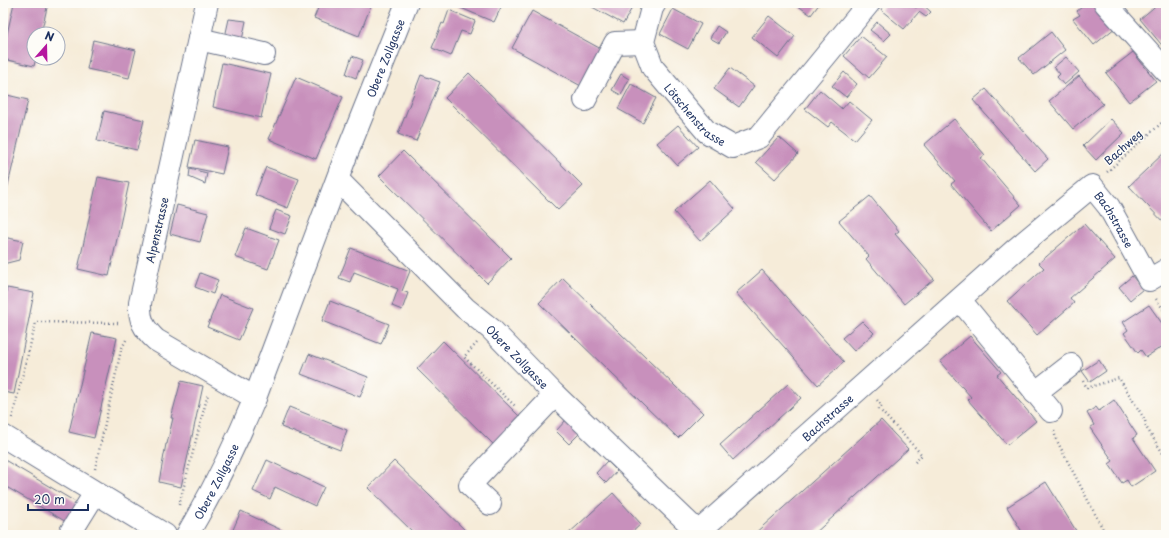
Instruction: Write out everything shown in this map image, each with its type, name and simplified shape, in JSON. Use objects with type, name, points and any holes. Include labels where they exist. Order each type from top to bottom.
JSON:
[{"type":"street","name":"Alpenstrasse","points":[[142,324],[140,303],[208,3]]},
{"type":"street","name":"Obere Zollgasse","points":[[187,535],[219,478],[239,437],[407,3]]},
{"type":"street","points":[[585,100],[615,43],[643,42],[655,3]]},
{"type":"street","name":"Lötschenstrasse","points":[[643,42],[654,68],[706,132],[733,147],[759,137],[869,3]]},
{"type":"street","points":[[1105,3],[1166,71]]},
{"type":"street","points":[[199,39],[264,54]]},
{"type":"street","name":"Obere Zollgasse","points":[[338,180],[465,308],[484,323],[543,408],[696,534]]},
{"type":"street","name":"Bachstrasse","points":[[696,534],[960,300],[1016,248],[1092,186],[1158,275]]},
{"type":"street","points":[[960,300],[1051,411]]},
{"type":"street","points":[[142,324],[148,333],[156,340],[255,398]]},
{"type":"street","points":[[1035,393],[1071,365]]},
{"type":"street","points":[[498,470],[543,423],[543,408]]},
{"type":"street","points":[[490,504],[470,485],[543,408]]},
{"type":"street","points":[[5,438],[165,535]]},
{"type":"street","points":[[69,535],[93,492]]},
{"type":"path","name":"Bachweg","points":[[1092,186],[1166,119]]},
{"type":"path","points":[[5,438],[36,322],[142,324]]},
{"type":"path","points":[[484,323],[464,357],[543,408]]},
{"type":"path","points":[[93,492],[98,455],[121,350],[129,335],[142,324]]},
{"type":"path","points":[[1071,365],[1087,388],[1119,378],[1145,420],[1146,427],[1166,458]]},
{"type":"path","points":[[177,512],[213,374]]},
{"type":"path","points":[[863,385],[882,406],[879,409],[922,455],[913,464]]},
{"type":"path","points":[[1051,411],[1056,439],[1106,535]]},
{"type":"building","points":[[14,3],[48,3],[43,26],[26,26],[26,64],[3,59],[3,52]]},
{"type":"building","points":[[320,3],[372,3],[359,36],[314,18]]},
{"type":"building","points":[[449,3],[503,3],[494,22]]},
{"type":"building","points":[[585,3],[629,3],[633,6],[623,24]]},
{"type":"building","points":[[794,3],[820,3],[811,15]]},
{"type":"building","points":[[886,3],[910,3],[916,8],[921,3],[931,12],[926,17],[919,12],[904,29],[881,10]]},
{"type":"building","points":[[1087,3],[1097,3],[1116,27],[1094,45],[1073,19],[1080,15],[1077,11]]},
{"type":"building","points":[[1159,3],[1166,3],[1166,50],[1140,19]]},
{"type":"building","points":[[673,9],[701,24],[688,49],[660,34]]},
{"type":"building","points":[[449,10],[475,21],[470,34],[461,31],[451,56],[432,48]]},
{"type":"building","points":[[532,11],[601,49],[581,86],[512,48]]},
{"type":"building","points":[[769,16],[795,36],[778,58],[752,37]]},
{"type":"building","points":[[229,19],[246,21],[242,40],[225,37]]},
{"type":"building","points":[[877,22],[891,34],[884,41],[870,30]]},
{"type":"building","points":[[717,26],[726,32],[719,43],[710,38]]},
{"type":"building","points":[[1051,32],[1065,50],[1034,75],[1019,58]]},
{"type":"building","points":[[861,36],[887,57],[869,78],[844,56]]},
{"type":"building","points":[[93,40],[136,50],[129,78],[87,69]]},
{"type":"building","points":[[1133,52],[1156,81],[1129,102],[1106,73]]},
{"type":"building","points":[[352,56],[363,60],[356,78],[346,74]]},
{"type":"building","points":[[1066,57],[1079,72],[1064,85],[1057,77],[1060,74],[1054,67]]},
{"type":"building","points":[[222,63],[271,74],[261,118],[213,107]]},
{"type":"building","points":[[730,68],[754,86],[739,107],[714,89]]},
{"type":"building","points":[[844,72],[857,84],[846,97],[832,86]]},
{"type":"building","points":[[469,73],[583,186],[558,210],[445,98]]},
{"type":"building","points":[[621,74],[629,79],[621,95],[612,90]]},
{"type":"building","points":[[421,75],[440,82],[416,141],[398,134]]},
{"type":"building","points":[[1079,76],[1103,104],[1073,129],[1049,101]]},
{"type":"building","points":[[296,77],[343,97],[316,159],[269,139]]},
{"type":"building","points":[[631,84],[656,98],[643,123],[618,109]]},
{"type":"building","points":[[986,89],[1048,159],[1035,171],[973,100]]},
{"type":"building","points":[[820,90],[842,109],[849,101],[872,120],[855,140],[832,122],[828,127],[805,109]]},
{"type":"building","points":[[3,94],[28,100],[4,202],[3,202]]},
{"type":"building","points":[[104,111],[144,120],[137,150],[97,141]]},
{"type":"building","points":[[954,119],[985,155],[981,158],[1021,205],[991,231],[951,184],[955,181],[924,145]]},
{"type":"building","points":[[1111,119],[1124,133],[1096,160],[1083,146]]},
{"type":"building","points":[[678,125],[698,147],[677,165],[657,143]]},
{"type":"building","points":[[779,137],[798,154],[775,179],[756,162]]},
{"type":"building","points":[[195,140],[228,147],[222,174],[189,167]]},
{"type":"building","points":[[403,151],[511,258],[487,283],[379,176]]},
{"type":"building","points":[[1166,151],[1166,225],[1129,186]]},
{"type":"building","points":[[266,167],[299,179],[288,208],[255,195]]},
{"type":"building","points":[[190,169],[207,173],[205,184],[189,177]]},
{"type":"building","points":[[98,177],[129,183],[109,276],[78,269]]},
{"type":"building","points":[[710,180],[735,209],[700,241],[674,212]]},
{"type":"building","points":[[870,196],[899,231],[895,234],[934,279],[904,304],[866,259],[869,256],[839,221]]},
{"type":"building","points":[[177,205],[208,213],[200,242],[170,234]]},
{"type":"building","points":[[276,210],[292,216],[285,234],[269,228]]},
{"type":"building","points":[[1084,224],[1115,259],[1070,298],[1074,303],[1037,335],[1007,301],[1044,268],[1039,263]]},
{"type":"building","points":[[246,228],[279,240],[268,269],[235,257]]},
{"type":"building","points":[[3,237],[23,241],[19,260],[3,264]]},
{"type":"building","points":[[351,248],[410,271],[402,291],[408,293],[402,310],[392,306],[398,289],[354,272],[350,282],[339,278]]},
{"type":"building","points":[[762,270],[844,362],[818,385],[736,293]]},
{"type":"building","points":[[200,273],[218,280],[213,294],[195,287]]},
{"type":"building","points":[[1132,276],[1143,289],[1130,300],[1119,287]]},
{"type":"building","points":[[563,278],[703,413],[678,438],[539,303]]},
{"type":"building","points":[[7,288],[34,293],[14,394],[3,392],[3,305]]},
{"type":"building","points":[[220,295],[253,308],[239,340],[207,327]]},
{"type":"building","points":[[330,301],[389,324],[381,344],[322,321]]},
{"type":"building","points":[[1149,305],[1166,329],[1166,344],[1146,357],[1141,350],[1138,353],[1124,333],[1128,330],[1123,322]]},
{"type":"building","points":[[862,321],[874,333],[854,351],[842,338]]},
{"type":"building","points":[[92,333],[117,338],[94,438],[69,432]]},
{"type":"building","points":[[970,336],[1001,372],[997,375],[1036,421],[1007,445],[968,400],[971,397],[940,362]]},
{"type":"building","points":[[443,341],[520,417],[494,445],[417,369]]},
{"type":"building","points":[[309,354],[368,377],[360,397],[301,374]]},
{"type":"building","points":[[1099,360],[1106,371],[1090,382],[1082,371]]},
{"type":"building","points":[[181,381],[203,386],[181,487],[159,482],[166,444],[173,418],[171,418]]},
{"type":"building","points":[[788,384],[801,398],[733,460],[720,445]]},
{"type":"building","points":[[1114,400],[1137,435],[1133,438],[1155,471],[1131,487],[1127,480],[1122,483],[1109,464],[1113,461],[1090,428],[1094,425],[1087,413],[1096,407],[1099,411]]},
{"type":"building","points":[[289,407],[347,430],[340,450],[281,427]]},
{"type":"building","points":[[566,420],[580,433],[569,444],[556,431]]},
{"type":"building","points":[[881,420],[908,449],[813,535],[753,535]]},
{"type":"building","points":[[3,459],[79,504],[68,523],[3,485]]},
{"type":"building","points":[[267,460],[324,487],[315,506],[275,487],[270,499],[253,491]]},
{"type":"building","points":[[394,461],[468,533],[466,535],[416,535],[368,488]]},
{"type":"building","points":[[607,461],[617,471],[606,483],[596,473]]},
{"type":"building","points":[[1046,482],[1078,534],[1024,535],[1007,507]]},
{"type":"building","points":[[613,493],[641,524],[629,535],[567,535]]},
{"type":"building","points":[[241,511],[292,535],[231,535]]},
{"type":"building","points":[[302,529],[311,534],[311,535],[299,535]]}]
